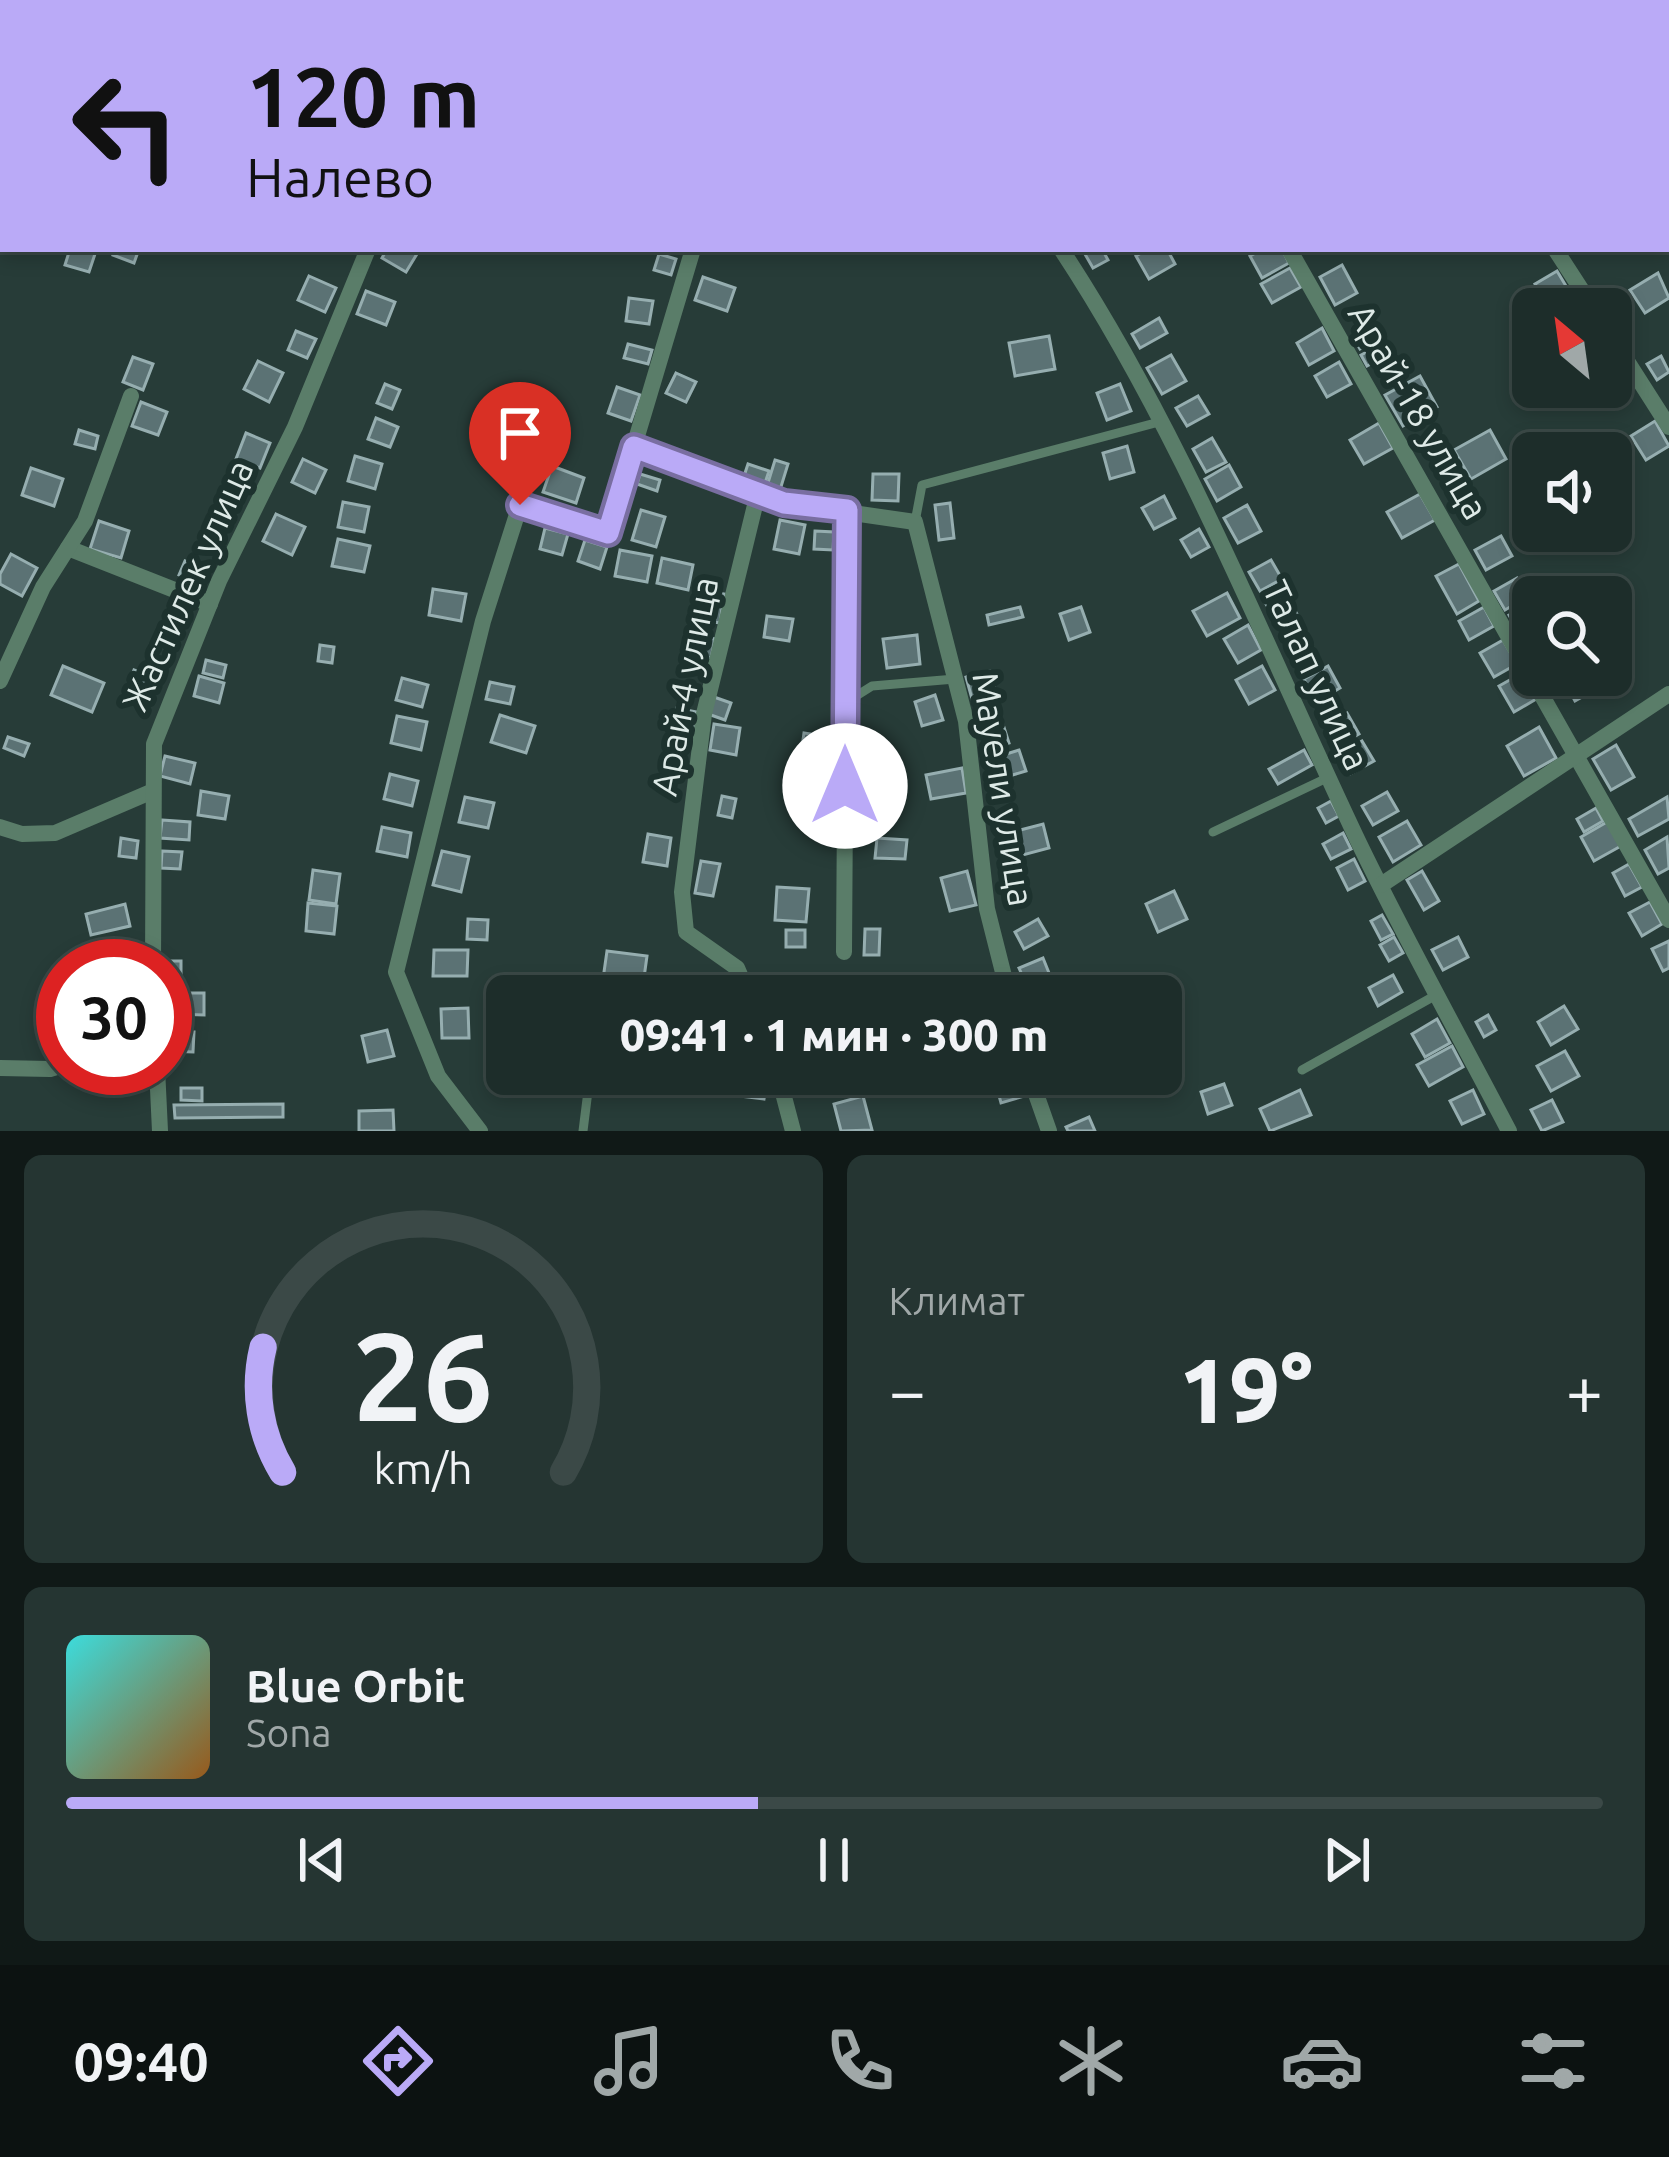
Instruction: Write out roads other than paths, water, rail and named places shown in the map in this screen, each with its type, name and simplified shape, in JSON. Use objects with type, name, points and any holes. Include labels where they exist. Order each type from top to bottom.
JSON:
[{"type":"street","name":"Жастилек улица","points":[[153,939],[154,744],[210,604],[295,427],[367,252]]},
{"type":"street","points":[[480,1131],[438,1076],[396,972],[483,621],[520,505],[608,533],[692,252]]},
{"type":"street","name":"Талап улица","points":[[1063,252],[1108,319],[1381,885],[1508,1130]]},
{"type":"street","name":"Арай-18 улица","points":[[1291,252],[1669,920]]},
{"type":"street","points":[[1558,252],[1581,288]]},
{"type":"street","points":[[1632,369],[1669,427]]},
{"type":"street","points":[[0,681],[43,587],[85,521],[131,395]]},
{"type":"street","points":[[634,447],[784,503],[915,522]]},
{"type":"street","name":"Арай-4 улица","points":[[740,975],[737,968],[686,932],[682,892],[704,714],[758,494]]},
{"type":"street","points":[[844,952],[847,510]]},
{"type":"street","name":"Мауели улица","points":[[915,522],[966,721],[987,909],[1004,975]]},
{"type":"street","points":[[68,548],[210,604]]},
{"type":"street","points":[[1381,885],[1669,694]]},
{"type":"street","points":[[0,827],[22,834],[55,833],[153,791]]},
{"type":"street","points":[[0,1068],[36,1069]]},
{"type":"street","points":[[159,1095],[160,1131]]},
{"type":"street","points":[[784,1095],[793,1131]]},
{"type":"street","points":[[1036,1095],[1048,1131]]},
{"type":"lane","points":[[915,522],[922,485],[1159,422]]},
{"type":"lane","points":[[845,703],[872,686],[956,679]]},
{"type":"lane","points":[[1213,832],[1329,778]]},
{"type":"lane","points":[[1302,1070],[1438,994]]},
{"type":"lane","points":[[583,1131],[588,1095]]}]
